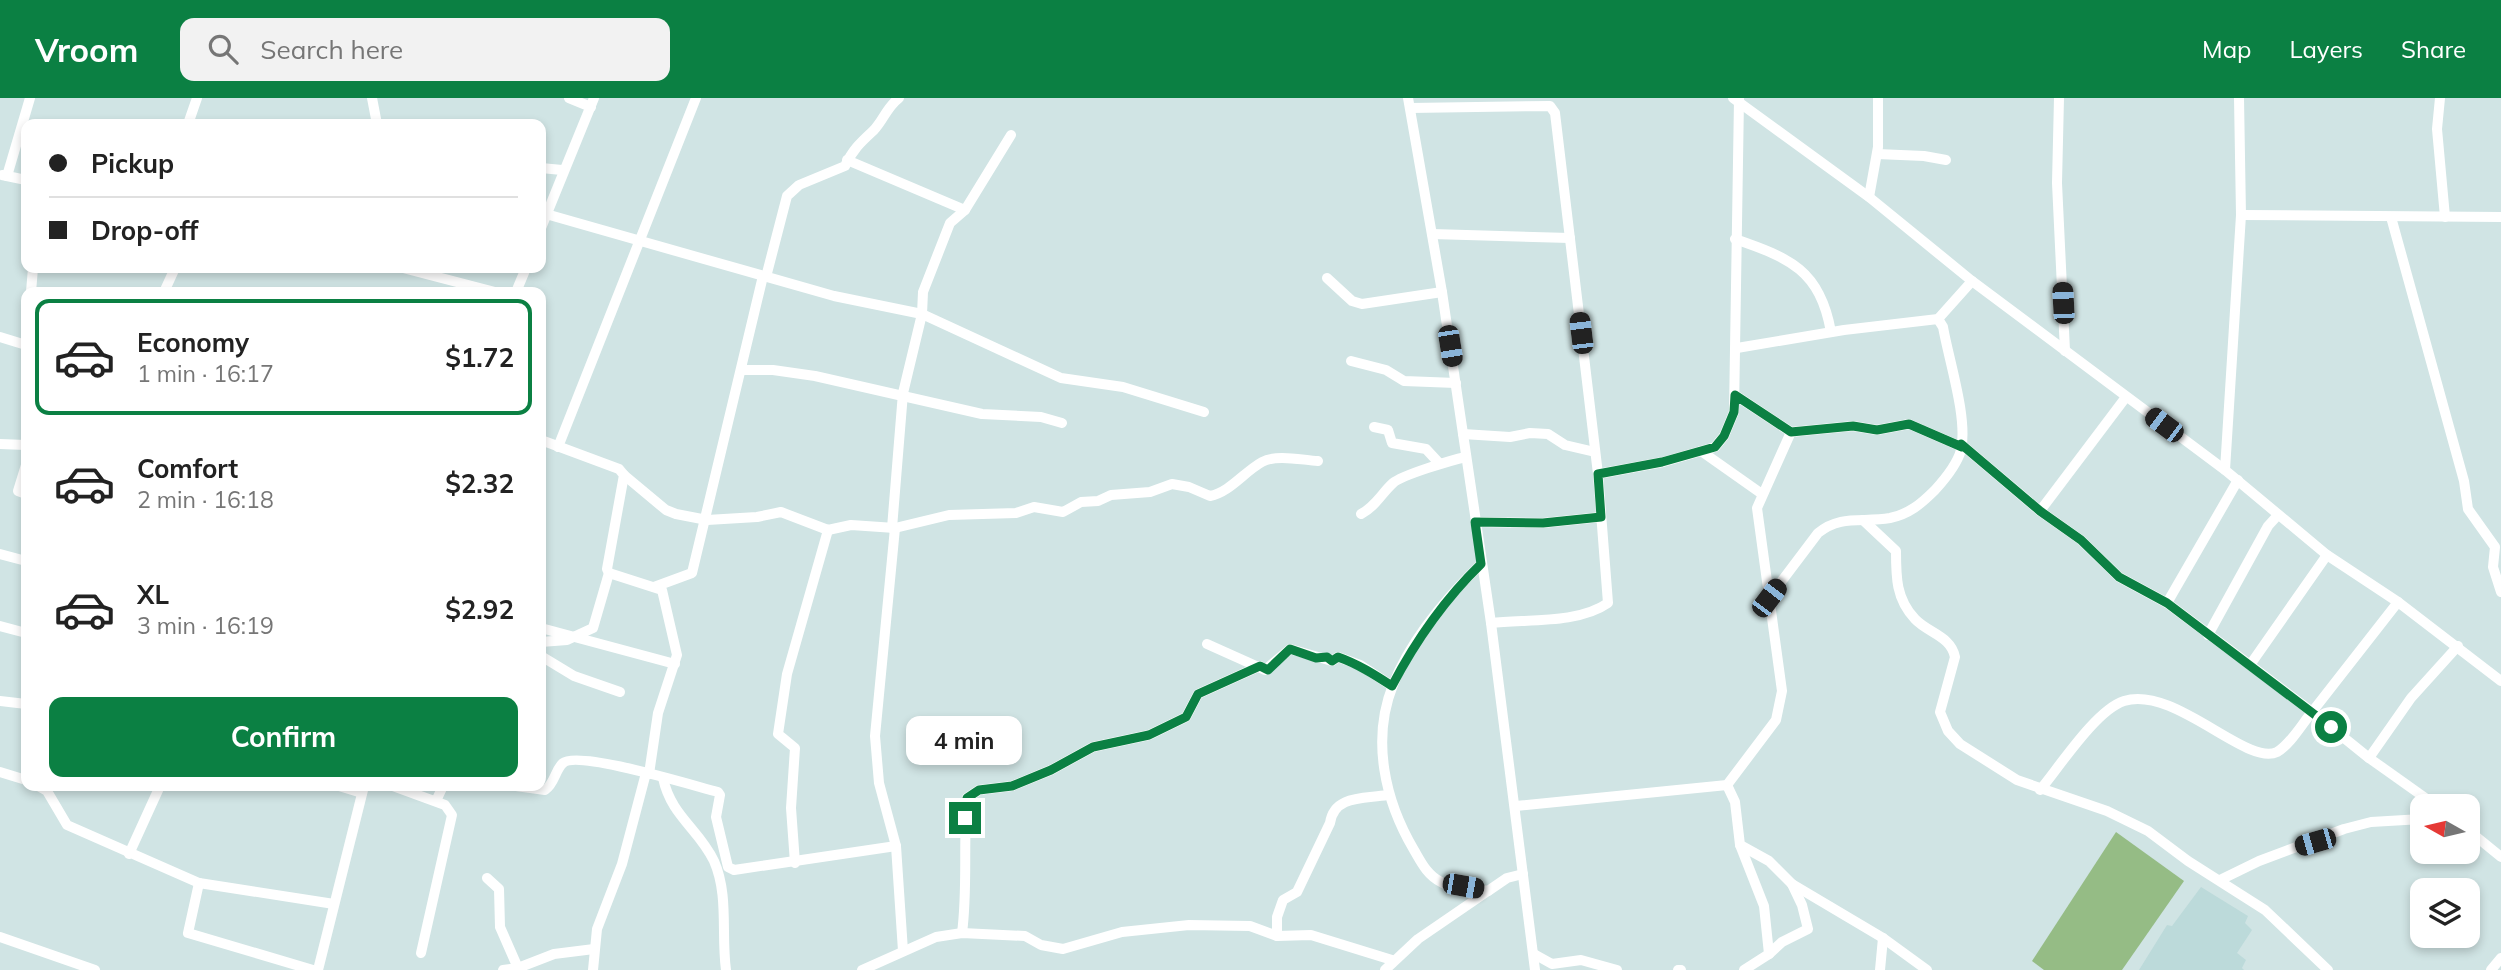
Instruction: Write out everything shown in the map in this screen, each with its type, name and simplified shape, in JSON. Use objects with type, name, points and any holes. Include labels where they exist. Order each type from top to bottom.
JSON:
[{"type":"street","points":[[23,119],[30,98]]},
{"type":"street","points":[[190,119],[197,98]]},
{"type":"street","points":[[372,98],[376,119]]},
{"type":"street","points":[[569,98],[592,103],[546,214],[834,296],[922,314],[1061,378],[1123,387],[1204,412]]},
{"type":"street","points":[[558,447],[696,98]]},
{"type":"street","points":[[654,587],[692,573],[708,520],[716,468],[742,370],[748,328],[788,196],[806,182],[841,169],[854,147],[873,131],[889,106],[899,98]]},
{"type":"street","points":[[1869,198],[1877,154],[1878,98]]},
{"type":"street","points":[[2059,98],[2057,183],[2065,351]]},
{"type":"street","points":[[2225,470],[2241,215],[2239,98]]},
{"type":"street","points":[[2440,98],[2437,129],[2445,217]]},
{"type":"street","points":[[1737,99],[1869,198],[1972,281],[2238,480],[2327,555],[2398,602],[2501,681]]},
{"type":"street","points":[[1598,474],[1715,447],[1724,436],[1734,412],[1737,348],[1737,99]]},
{"type":"street","points":[[1491,623],[1577,615],[1598,610],[1608,603],[1598,474],[1553,108],[1409,103],[1442,292],[1491,623],[1535,970]]},
{"type":"street","points":[[4,175],[21,125]]},
{"type":"street","points":[[903,951],[896,846],[879,783],[874,736],[894,528],[903,393],[922,314],[923,292],[936,254],[950,223],[965,210],[1011,135]]},
{"type":"street","points":[[1877,154],[1946,160]]},
{"type":"street","points":[[847,160],[965,210]]},
{"type":"street","points":[[546,168],[562,170]]},
{"type":"street","points":[[2241,215],[2501,217]]},
{"type":"street","points":[[2391,217],[2464,481],[2468,509],[2495,547],[2493,567],[2501,592]]},
{"type":"street","points":[[1432,234],[1570,238]]},
{"type":"street","points":[[1735,239],[1786,257],[1825,302],[1831,332]]},
{"type":"street","points":[[422,273],[476,287]]},
{"type":"street","points":[[1327,278],[1352,301],[1362,304],[1442,292]]},
{"type":"street","points":[[1737,348],[1831,332],[1938,319],[1972,281]]},
{"type":"street","points":[[1769,598],[1818,533],[1842,519],[1863,520],[1896,516],[1914,510],[1944,481],[1961,445],[1961,424],[1943,327],[1938,319]]},
{"type":"street","points":[[0,337],[21,343]]},
{"type":"street","points":[[1351,361],[1386,370],[1404,381],[1456,383]]},
{"type":"street","points":[[742,370],[815,376],[872,390],[903,393],[982,414],[1041,417],[1062,423]]},
{"type":"street","points":[[1735,395],[1791,432],[1853,426],[1877,430],[1909,424],[1961,445],[2040,511],[2081,540],[2119,577],[2167,603],[2420,794]]},
{"type":"street","points":[[2040,511],[2126,397]]},
{"type":"street","points":[[1374,427],[1388,430],[1392,443],[1426,449],[1439,463]]},
{"type":"street","points":[[1516,806],[1727,785],[1776,720],[1782,691],[1757,508],[1785,451],[1791,432]]},
{"type":"street","points":[[1463,434],[1510,438],[1530,433],[1548,434],[1565,445],[1595,452]]},
{"type":"street","points":[[546,442],[620,469],[666,510],[708,520],[757,517],[781,512],[828,530],[851,525],[894,528],[949,515],[1016,513],[1034,508],[1063,512],[1081,502],[1098,501],[1111,495],[1150,492],[1172,484],[1189,487],[1205,496],[1214,496],[1262,462],[1274,458],[1318,461]]},
{"type":"street","points":[[0,444],[21,445]]},
{"type":"street","points":[[1701,451],[1762,494]]},
{"type":"street","points":[[1362,514],[1382,499],[1393,483],[1439,463],[1466,457]]},
{"type":"street","points":[[546,641],[574,638],[593,628],[609,573],[607,564],[624,475]]},
{"type":"street","points":[[2167,603],[2238,480]]},
{"type":"street","points":[[2208,635],[2268,526],[2278,515]]},
{"type":"street","points":[[1475,522],[1543,523],[1601,517]]},
{"type":"street","points":[[1863,520],[1889,541],[1896,551],[1895,581],[1905,605],[1916,621],[1950,643],[1954,650],[1955,657],[1940,712],[1948,731],[1960,744],[2017,780],[2107,811],[2148,831],[2188,861],[2265,910],[2328,970]]},
{"type":"street","points":[[795,863],[791,808],[795,748],[778,734],[788,674],[828,530]]},
{"type":"street","points":[[0,554],[21,560]]},
{"type":"street","points":[[2250,665],[2327,555]]},
{"type":"street","points":[[1481,564],[1465,579],[1410,652],[1392,686],[1383,735],[1387,795],[1427,872],[1443,884],[1488,891]]},
{"type":"street","points":[[593,970],[601,914],[622,863],[648,774],[658,713],[675,664],[675,642],[667,616],[665,594],[654,587],[609,573]]},
{"type":"street","points":[[2040,790],[2100,718],[2124,701],[2140,699],[2164,704],[2215,728],[2248,749],[2267,754],[2280,750],[2398,602]]},
{"type":"street","points":[[0,626],[21,632]]},
{"type":"street","points":[[546,630],[675,664]]},
{"type":"street","points":[[1207,643],[1268,670],[1280,656],[1294,649],[1332,661],[1338,657],[1360,665],[1392,686]]},
{"type":"street","points":[[2369,758],[2411,698],[2458,646]]},
{"type":"street","points":[[546,659],[573,676],[620,692]]},
{"type":"street","points":[[962,933],[966,899],[963,867],[967,798],[979,790],[1012,786],[1051,770],[1093,747],[1149,735],[1186,717],[1198,694],[1260,666]]},
{"type":"street","points":[[0,701],[21,703]]},
{"type":"street","points":[[546,788],[563,763],[573,760],[601,762],[719,793],[716,817],[730,869],[795,863],[896,846]]},
{"type":"street","points":[[0,772],[21,778]]},
{"type":"street","points":[[663,778],[675,810],[714,861],[724,900],[726,970]]},
{"type":"street","points":[[1727,785],[1735,802],[1740,845],[1764,906],[1769,954]]},
{"type":"street","points":[[47,791],[67,825],[199,883],[334,904]]},
{"type":"street","points":[[129,854],[158,791]]},
{"type":"street","points":[[199,883],[188,933],[315,970],[362,791]]},
{"type":"street","points":[[407,791],[446,805],[452,815],[421,953]]},
{"type":"street","points":[[436,801],[441,791]]},
{"type":"street","points":[[1277,936],[1277,917],[1283,900],[1297,892],[1330,823],[1331,812],[1341,802],[1387,795]]},
{"type":"street","points":[[2220,880],[2259,861],[2344,829],[2371,822],[2410,820]]},
{"type":"street","points":[[2480,840],[2501,857]]},
{"type":"street","points":[[1740,845],[1769,861],[1793,884],[1883,938],[1927,970]]},
{"type":"street","points":[[1385,970],[1392,960],[1488,891],[1507,878],[1523,874]]},
{"type":"street","points":[[487,878],[499,889],[500,927],[518,968]]},
{"type":"street","points":[[1744,970],[1782,942],[1808,929],[1793,884]]},
{"type":"street","points":[[862,970],[936,937],[962,933],[1025,936],[1041,945],[1063,949],[1122,932],[1189,925],[1250,926],[1277,936],[1311,935],[1392,960]]},
{"type":"street","points":[[0,937],[95,970]]},
{"type":"street","points":[[1880,970],[1883,938]]},
{"type":"street","points":[[503,970],[518,968],[554,954],[594,949]]},
{"type":"street","points":[[1534,954],[1552,964],[1581,960],[1618,970]]},
{"type":"street","points":[[2491,970],[2501,958]]},
{"type":"shaded area","points":[[2201,887],[2248,916],[2245,923],[2252,930],[2237,953],[2246,960],[2242,968],[2244,970],[2139,970],[2167,925],[2172,926]]},
{"type":"green space","points":[[2116,832],[2184,881],[2122,970],[2044,970],[2032,961]]},
{"type":"route","points":[[965,818],[967,798],[979,790],[1012,786],[1051,770],[1093,747],[1149,735],[1186,717],[1198,694],[1260,666],[1268,670],[1290,649],[1316,658],[1327,657],[1332,661],[1338,657],[1360,665],[1392,686],[1410,652],[1465,579],[1481,564],[1475,522],[1543,523],[1601,517],[1598,474],[1662,462],[1715,447],[1724,436],[1734,412],[1735,395],[1791,432],[1798,429],[1814,431],[1853,426],[1877,430],[1909,424],[1962,447],[1961,444],[2040,511],[2081,540],[2119,577],[2167,603],[2331,727]]}]
